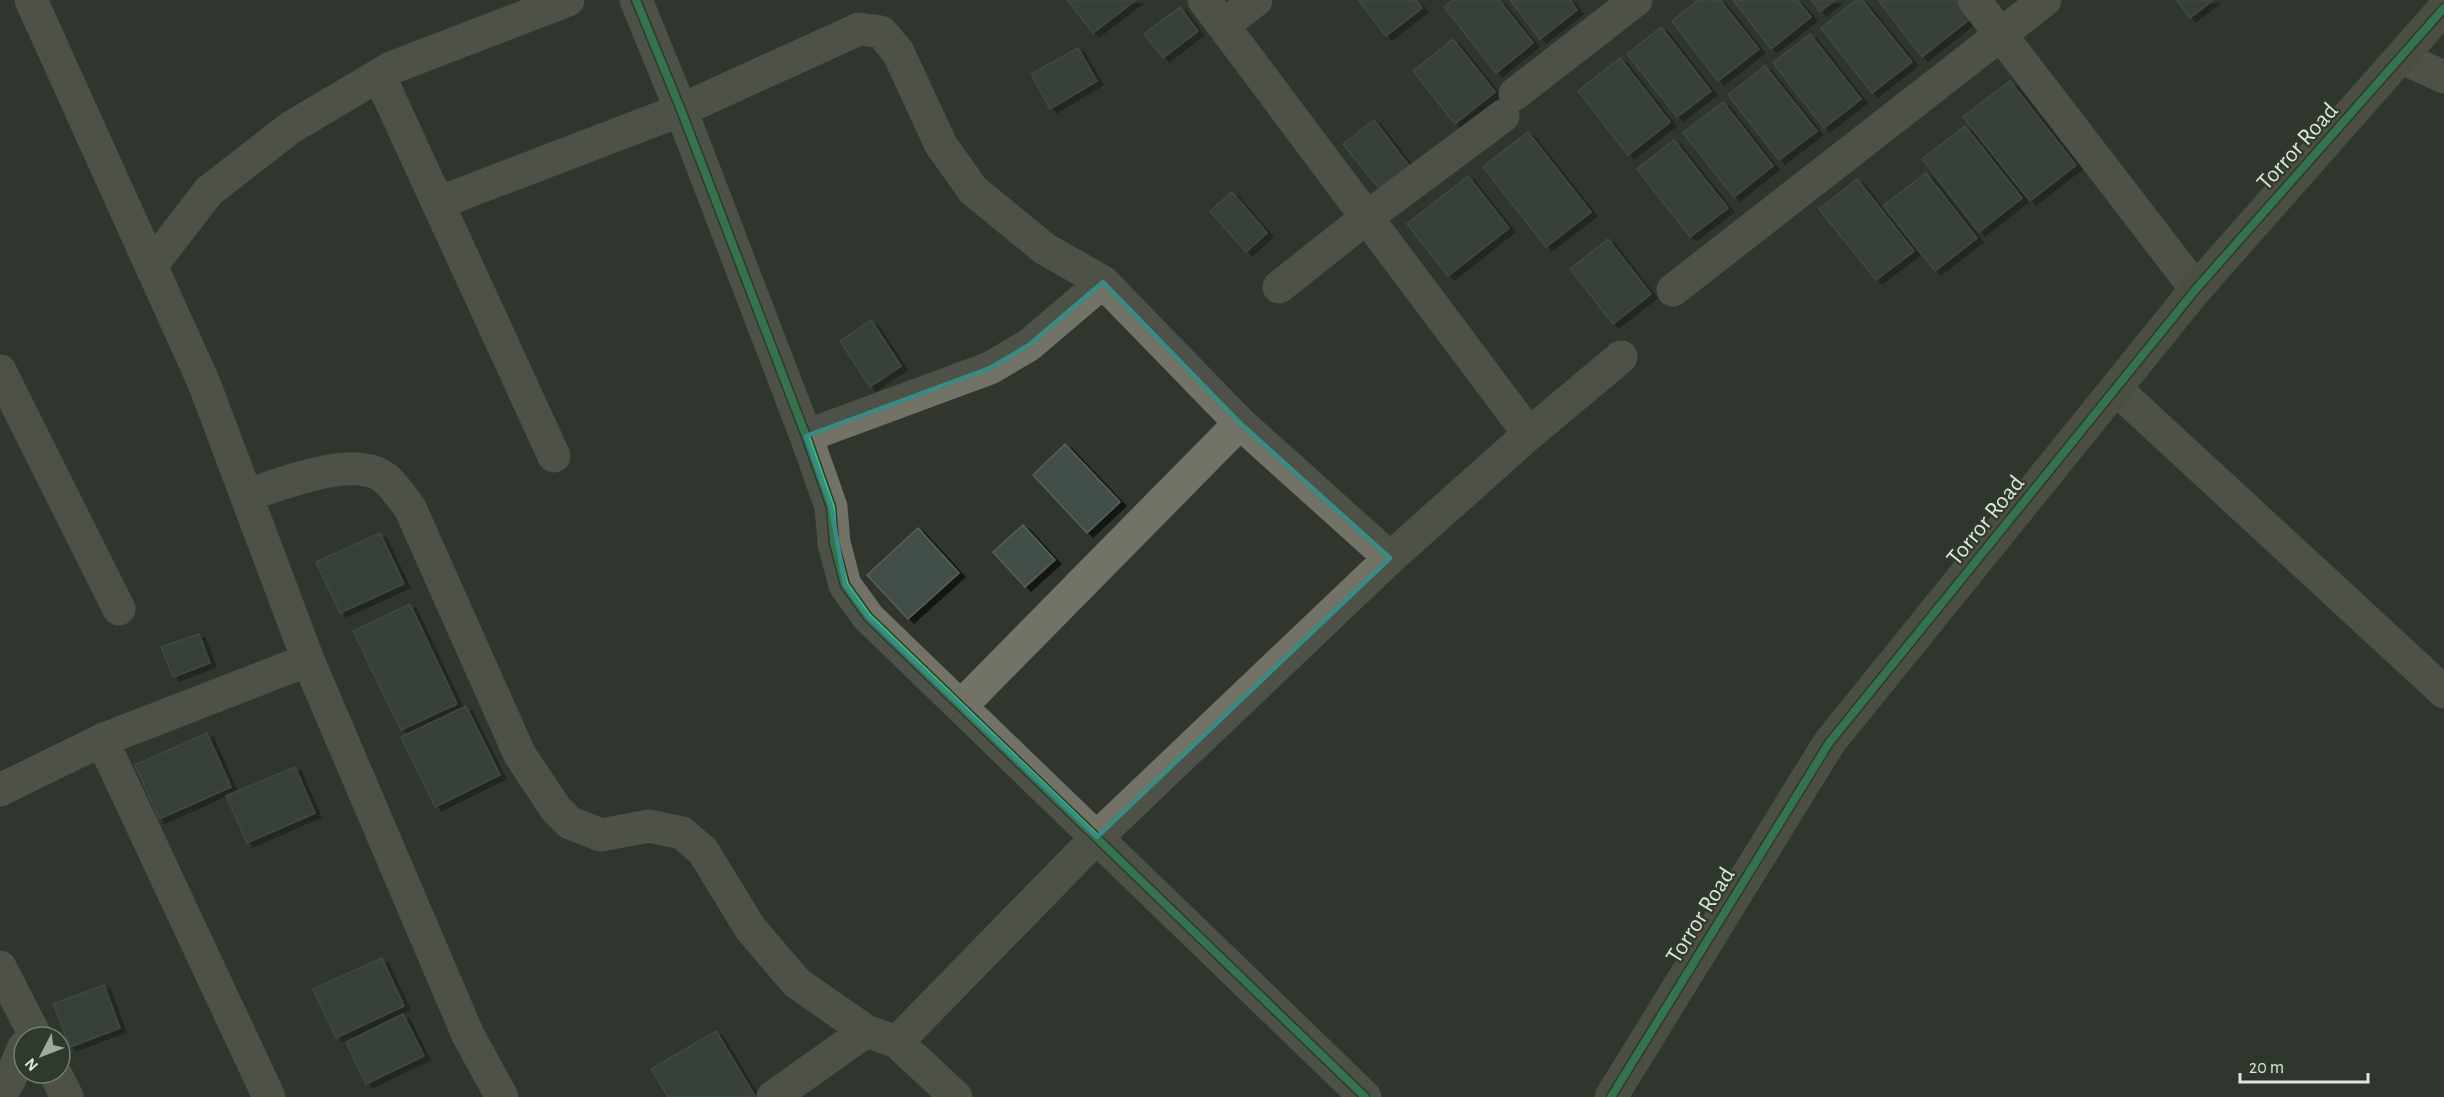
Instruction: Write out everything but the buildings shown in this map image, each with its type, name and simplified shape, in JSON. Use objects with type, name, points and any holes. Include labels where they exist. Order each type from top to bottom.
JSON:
[{"type":"street","points":[[31,0],[204,383],[308,660],[468,1035],[502,1097]]},
{"type":"street","points":[[151,266],[209,191],[290,128],[391,68],[568,0]]},
{"type":"street","points":[[636,0],[807,436],[831,507],[834,543],[845,585],[868,617],[1365,1097]]},
{"type":"street","points":[[1204,0],[1529,434]]},
{"type":"street","points":[[1224,25],[1256,0]]},
{"type":"street","points":[[1279,287],[1509,105],[1636,0]]},
{"type":"street","points":[[1974,0],[2196,289]]},
{"type":"street","points":[[1673,290],[2044,0]]},
{"type":"street","name":"Torror Road","points":[[1611,1097],[1829,743],[2196,289],[2444,8]]},
{"type":"street","points":[[438,203],[681,110],[859,29],[881,32],[898,52],[941,145],[973,190],[1045,249],[1103,282],[1240,423],[1390,558]]},
{"type":"street","points":[[2402,58],[2444,77]]},
{"type":"street","points":[[379,75],[554,456]]},
{"type":"street","points":[[807,436],[990,368],[1029,345],[1103,282]]},
{"type":"street","points":[[897,1042],[1097,837],[1390,558],[1529,434],[1621,357]]},
{"type":"street","points":[[0,371],[119,609]]},
{"type":"street","points":[[2116,389],[2444,692]]},
{"type":"street","points":[[961,705],[1240,423]]},
{"type":"street","points":[[247,495],[319,472],[357,468],[382,476],[410,508],[520,755],[556,809],[570,823],[601,834],[648,826],[682,833],[703,851],[750,928],[797,983],[866,1031],[897,1042],[956,1097]]},
{"type":"street","points":[[0,790],[102,740],[308,660]]},
{"type":"street","points":[[102,740],[269,1097]]},
{"type":"street","points":[[0,967],[25,1025]]},
{"type":"street","points":[[773,1097],[866,1031]]},
{"type":"street","points":[[0,1095],[12,1075]]},
{"type":"highlighted area","points":[[1103,282],[1240,423],[1390,558],[1097,837],[868,617],[845,585],[831,507],[806,436],[990,368],[1029,345]]},
{"type":"cycle path","points":[[636,0],[681,110],[806,436],[831,507],[834,543],[845,585],[868,617],[1365,1097]]},
{"type":"cycle path","points":[[1611,1097],[1829,743],[2196,289],[2444,8]]}]
